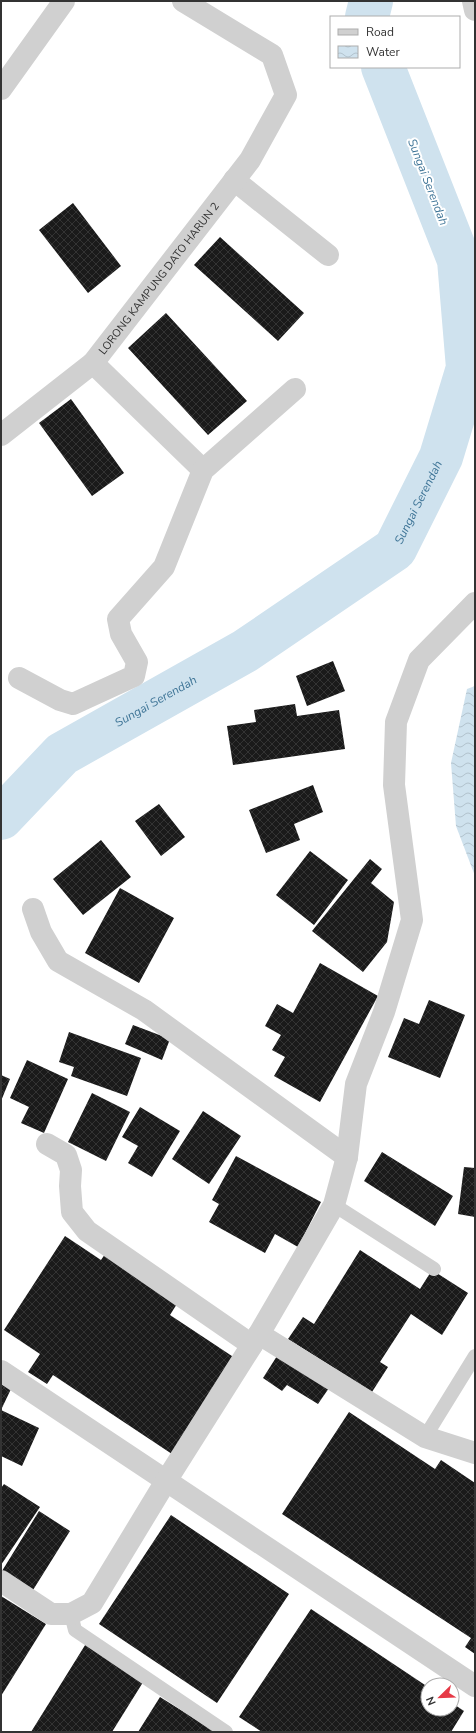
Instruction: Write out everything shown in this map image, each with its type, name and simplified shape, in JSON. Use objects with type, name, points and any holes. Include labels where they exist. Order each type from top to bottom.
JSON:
[{"type":"street","points":[[1,90],[64,1]]},
{"type":"street","name":"LORONG KAMPUNG DATO HARUN 2","points":[[1,435],[93,363],[250,160],[286,95],[272,55],[183,1]]},
{"type":"street","points":[[473,1],[475,10]]},
{"type":"street","points":[[234,180],[328,255]]},
{"type":"street","points":[[93,363],[203,470]]},
{"type":"street","points":[[19,678],[60,700],[72,704],[134,676],[138,662],[121,634],[118,619],[164,566],[203,470],[295,389]]},
{"type":"street","points":[[1,1581],[51,1614],[71,1614],[92,1603],[166,1481],[256,1340],[334,1205],[347,1157],[356,1084],[384,1012],[412,920],[394,785],[396,722],[419,660],[475,604]]},
{"type":"street","points":[[33,909],[41,932],[58,961],[144,1010],[347,1157]]},
{"type":"street","points":[[47,1144],[66,1155],[71,1170],[70,1186],[72,1212],[87,1231],[256,1340],[425,1437],[475,1453]]},
{"type":"street","points":[[1,1371],[475,1686]]},
{"type":"lane","points":[[334,1205],[434,1269]]},
{"type":"lane","points":[[425,1437],[475,1356]]},
{"type":"lane","points":[[71,1614],[75,1630],[226,1732]]},
{"type":"water","points":[[475,686],[475,876],[456,826],[451,763],[467,689]]},
{"type":"building","points":[[73,203],[121,266],[88,293],[39,230]]},
{"type":"building","points":[[220,237],[304,313],[278,341],[194,265]]},
{"type":"building","points":[[166,313],[247,401],[208,435],[128,348]]},
{"type":"building","points":[[71,399],[124,473],[92,496],[39,423]]},
{"type":"building","points":[[333,661],[345,691],[307,706],[296,676]]},
{"type":"building","points":[[295,704],[297,716],[339,710],[345,749],[233,765],[227,726],[256,722],[254,710]]},
{"type":"building","points":[[313,785],[323,812],[294,824],[300,840],[266,853],[249,810]]},
{"type":"building","points":[[159,804],[185,837],[161,856],[135,821]]},
{"type":"building","points":[[101,840],[131,877],[83,915],[53,879]]},
{"type":"building","points":[[310,851],[348,880],[314,925],[276,895]]},
{"type":"building","points":[[370,859],[382,869],[371,883],[394,902],[387,942],[363,972],[312,931]]},
{"type":"building","points":[[120,888],[174,918],[139,983],[85,953]]},
{"type":"building","points":[[320,963],[378,996],[320,1102],[274,1076],[285,1057],[272,1050],[281,1035],[265,1026],[277,1004],[293,1013]]},
{"type":"building","points":[[429,1000],[465,1015],[440,1078],[388,1057],[404,1018],[419,1024]]},
{"type":"building","points":[[133,1025],[170,1039],[162,1060],[125,1044]]},
{"type":"building","points":[[69,1032],[141,1058],[127,1096],[71,1076],[74,1067],[59,1062]]},
{"type":"building","points":[[27,1060],[68,1079],[44,1133],[21,1123],[29,1107],[10,1098]]},
{"type":"building","points":[[1,1075],[10,1079],[1,1101]]},
{"type":"building","points":[[92,1093],[130,1112],[106,1161],[68,1142]]},
{"type":"building","points":[[140,1107],[180,1131],[152,1177],[128,1163],[138,1146],[122,1137]]},
{"type":"building","points":[[203,1111],[241,1136],[209,1184],[172,1159]]},
{"type":"building","points":[[382,1152],[453,1196],[435,1226],[364,1181]]},
{"type":"building","points":[[236,1156],[321,1202],[298,1247],[275,1234],[265,1253],[209,1222],[219,1204],[212,1200]]},
{"type":"building","points":[[464,1167],[475,1168],[475,1217],[458,1214]]},
{"type":"building","points":[[65,1236],[101,1260],[107,1251],[180,1299],[170,1315],[244,1364],[181,1460],[53,1375],[47,1384],[28,1372],[40,1354],[4,1330]]},
{"type":"building","points":[[360,1250],[420,1289],[432,1270],[468,1293],[442,1335],[411,1314],[380,1362],[388,1367],[372,1392],[288,1339],[303,1317],[314,1324]]},
{"type":"building","points":[[277,1356],[329,1388],[318,1404],[287,1385],[282,1391],[263,1378]]},
{"type":"building","points":[[1,1384],[11,1389],[1,1410]]},
{"type":"building","points":[[1,1410],[39,1428],[22,1466],[1,1456]]},
{"type":"building","points":[[349,1412],[435,1469],[441,1460],[475,1483],[475,1654],[465,1647],[471,1638],[282,1514]]},
{"type":"building","points":[[4,1484],[40,1507],[1,1565],[1,1488]]},
{"type":"building","points":[[39,1511],[70,1531],[33,1590],[2,1571]]},
{"type":"building","points":[[171,1515],[289,1594],[217,1703],[99,1624]]},
{"type":"building","points":[[1,1596],[46,1624],[1,1696]]},
{"type":"building","points":[[311,1609],[420,1682],[420,1717],[460,1717],[460,1708],[464,1711],[451,1732],[262,1732],[239,1717]]},
{"type":"building","points":[[87,1642],[145,1679],[112,1732],[31,1732]]},
{"type":"building","points":[[160,1697],[216,1732],[138,1732]]},
{"type":"waterway","name":"Sungai Serendah","points":[[367,16],[371,1]]},
{"type":"waterway","name":"Sungai Serendah","points":[[1,818],[62,754],[245,651],[395,549],[441,457],[468,368],[459,260],[383,68]]}]
